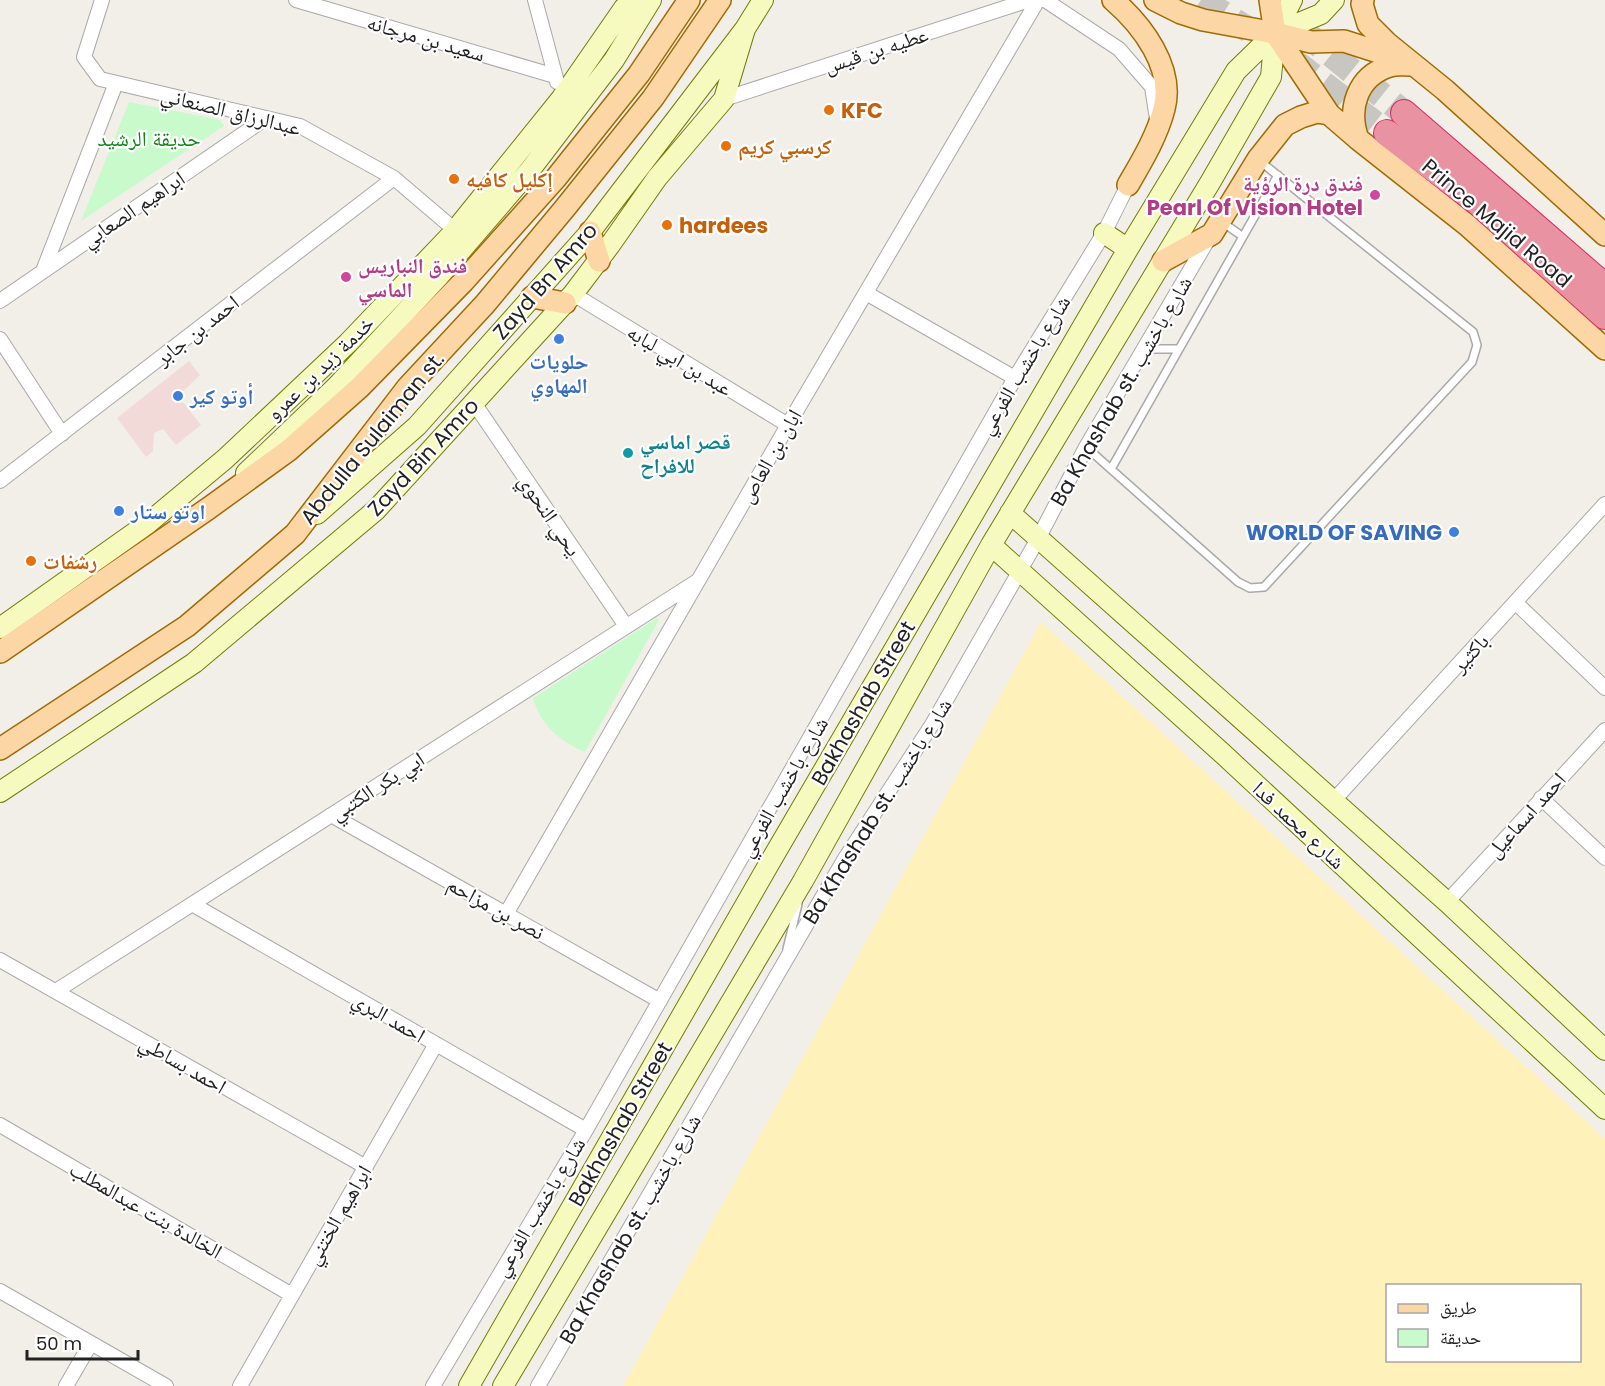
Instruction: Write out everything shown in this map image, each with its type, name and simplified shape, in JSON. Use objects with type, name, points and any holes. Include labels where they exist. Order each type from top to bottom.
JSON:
[{"type":"highway","name":"Prince Majid Road","points":[[1404,113],[1605,287]]},
{"type":"highway","name":"Prince Majid Road","points":[[1387,133],[1478,202],[1605,316]]},
{"type":"main road","name":"خدمة زيد بن عمرو","points":[[4,620],[147,524],[225,459],[348,343],[455,230],[561,99],[624,8],[634,0]]},
{"type":"main road","points":[[208,508],[336,387],[439,276],[537,161],[615,60],[651,0]]},
{"type":"main road","name":"Abdulla Sulaiman st.","points":[[0,652],[289,450],[350,396],[463,282],[555,178],[632,83],[689,0]]},
{"type":"main road","name":"Abdulla Sulaiman st.","points":[[0,749],[187,626],[295,534],[407,388],[485,304],[566,208],[653,98],[720,0]]},
{"type":"main road","name":"Zayd Bn Amro","points":[[295,534],[417,426],[590,232],[745,29],[763,0]]},
{"type":"main road","points":[[1113,0],[1127,12],[1151,45],[1165,74],[1165,107],[1155,134],[1128,185]]},
{"type":"main road","points":[[1155,0],[1181,14],[1203,20],[1311,42],[1344,41],[1413,65]]},
{"type":"main road","points":[[1270,0],[1275,33],[1329,114],[1467,225],[1605,349]]},
{"type":"main road","name":"Bakhashab Street","points":[[469,1386],[808,770],[1236,71],[1275,33],[1292,0]]},
{"type":"main road","name":"Bakhashab Street","points":[[1275,33],[1321,14],[1334,0]]},
{"type":"main road","points":[[1363,0],[1368,24],[1413,65],[1445,90],[1605,235]]},
{"type":"main road","name":"Zayd Bin Amro","points":[[0,792],[194,663],[376,510],[569,298],[599,261],[657,178],[724,99],[745,29]]},
{"type":"main road","name":"Bakhashab Street","points":[[503,1386],[804,881],[991,545],[1271,77],[1275,33]]},
{"type":"main road","points":[[1359,139],[1353,125],[1356,96],[1361,87],[1368,79],[1392,65],[1413,65]]},
{"type":"main road","points":[[1163,261],[1216,228],[1258,159],[1285,125],[1317,112],[1329,114]]},
{"type":"main road","points":[[590,232],[599,261]]},
{"type":"main road","points":[[1104,232],[1128,249]]},
{"type":"main road","points":[[532,297],[569,298]]},
{"type":"main road","name":"شارع محمد فدا","points":[[1010,513],[1334,800],[1605,1050]]},
{"type":"main road","name":"شارع محمد فدا","points":[[991,545],[1222,753],[1605,1109]]},
{"type":"street","name":"عبدالرزاق الصنعاني","points":[[102,0],[84,57],[99,79],[300,126],[394,178],[455,230]]},
{"type":"street","name":"سعيد بن مرجانه","points":[[296,0],[555,76]]},
{"type":"street","points":[[535,0],[561,99]]},
{"type":"street","name":"عطيه بن قيس","points":[[724,99],[1029,0]]},
{"type":"street","name":"ابان بن العاص","points":[[506,914],[788,425],[1038,0]]},
{"type":"street","points":[[1045,0],[1119,49],[1152,87],[1158,118],[1155,134]]},
{"type":"street","points":[[43,271],[116,83]]},
{"type":"street","name":"ابراهيم الصعابي","points":[[0,301],[266,118]]},
{"type":"street","name":"احمد بن جابر","points":[[0,481],[394,178]]},
{"type":"street","name":"شارع باخشب الفرعي","points":[[433,1386],[586,1130],[660,1000],[808,770],[1014,378],[1104,232],[1128,185]]},
{"type":"street","name":"Ba Khashab st. شارع باخشب","points":[[538,1386],[844,860],[933,723],[1039,537],[1086,447],[1216,228]]},
{"type":"street","points":[[866,292],[1014,378]]},
{"type":"street","name":"عبد بن ابي لبابه","points":[[569,298],[788,425]]},
{"type":"street","points":[[0,339],[62,434]]},
{"type":"street","name":"يحي النحوي","points":[[474,403],[626,626]]},
{"type":"street","name":"باكثير","points":[[1334,800],[1603,510]]},
{"type":"street","name":"ابي بكر الكتبي","points":[[56,991],[698,580]]},
{"type":"street","points":[[1516,603],[1605,688]]},
{"type":"street","name":"احمد اسماعيل","points":[[1447,902],[1605,730]]},
{"type":"street","points":[[1541,798],[1605,858]]},
{"type":"street","name":"نصر بن مزاحم","points":[[331,815],[660,1000]]},
{"type":"street","name":"احمد البري","points":[[192,904],[586,1130]]},
{"type":"street","name":"احمد بساطي","points":[[0,960],[366,1167]]},
{"type":"street","name":"ابراهيم الختني","points":[[240,1386],[436,1044]]},
{"type":"street","name":"الخالدة بنت عبدالمطلب","points":[[0,1125],[292,1295]]},
{"type":"street","points":[[0,1290],[166,1386]]},
{"type":"street","points":[[66,1386],[91,1343]]},
{"type":"lane","points":[[1086,447],[1238,582],[1250,588],[1264,587],[1472,362],[1477,345],[1473,332],[1258,159]]},
{"type":"lane","points":[[1111,469],[1278,175]]},
{"type":"lane","points":[[1216,228],[1242,236]]},
{"type":"lane","points":[[1144,349],[1179,349]]},
{"type":"lane","points":[[784,963],[804,881]]},
{"type":"shaded area","points":[[189,361],[200,375],[178,396],[201,425],[176,445],[163,429],[154,433],[153,451],[146,457],[117,418]]},
{"type":"sand","points":[[1041,622],[1605,1139],[1605,1386],[623,1386]]},
{"type":"green space","name":"حديقة الرشيد","points":[[129,102],[220,120],[224,126],[81,221]]},
{"type":"green space","points":[[657,618],[659,620],[585,752],[567,743],[552,731],[536,708],[533,698]]},
{"type":"tunnel","points":[[1201,0],[1249,30]]},
{"type":"tunnel","points":[[1301,30],[1404,113]]},
{"type":"tunnel","points":[[1292,60],[1387,133]]},
{"type":"place","name":"KFC","points":[[829,110]]},
{"type":"place","name":"كرسبي كريم","points":[[726,146]]},
{"type":"place","name":"إكليل كافيه","points":[[454,179]]},
{"type":"place","name":"فندق درة الرؤية Pearl Of Vision Hotel","points":[[1375,195]]},
{"type":"place","name":"hardees","points":[[667,225]]},
{"type":"place","name":"فندق النباريس الماسي","points":[[346,277]]},
{"type":"place","name":"حلويات المهاوي","points":[[559,339]]},
{"type":"place","name":"أوتو كير","points":[[178,396]]},
{"type":"place","name":"قصر اماسي للافراح","points":[[628,453]]},
{"type":"place","name":"اوتو ستار","points":[[119,511]]},
{"type":"place","name":"WORLD OF SAVING","points":[[1454,532]]},
{"type":"place","name":"رشفات","points":[[31,561]]}]
